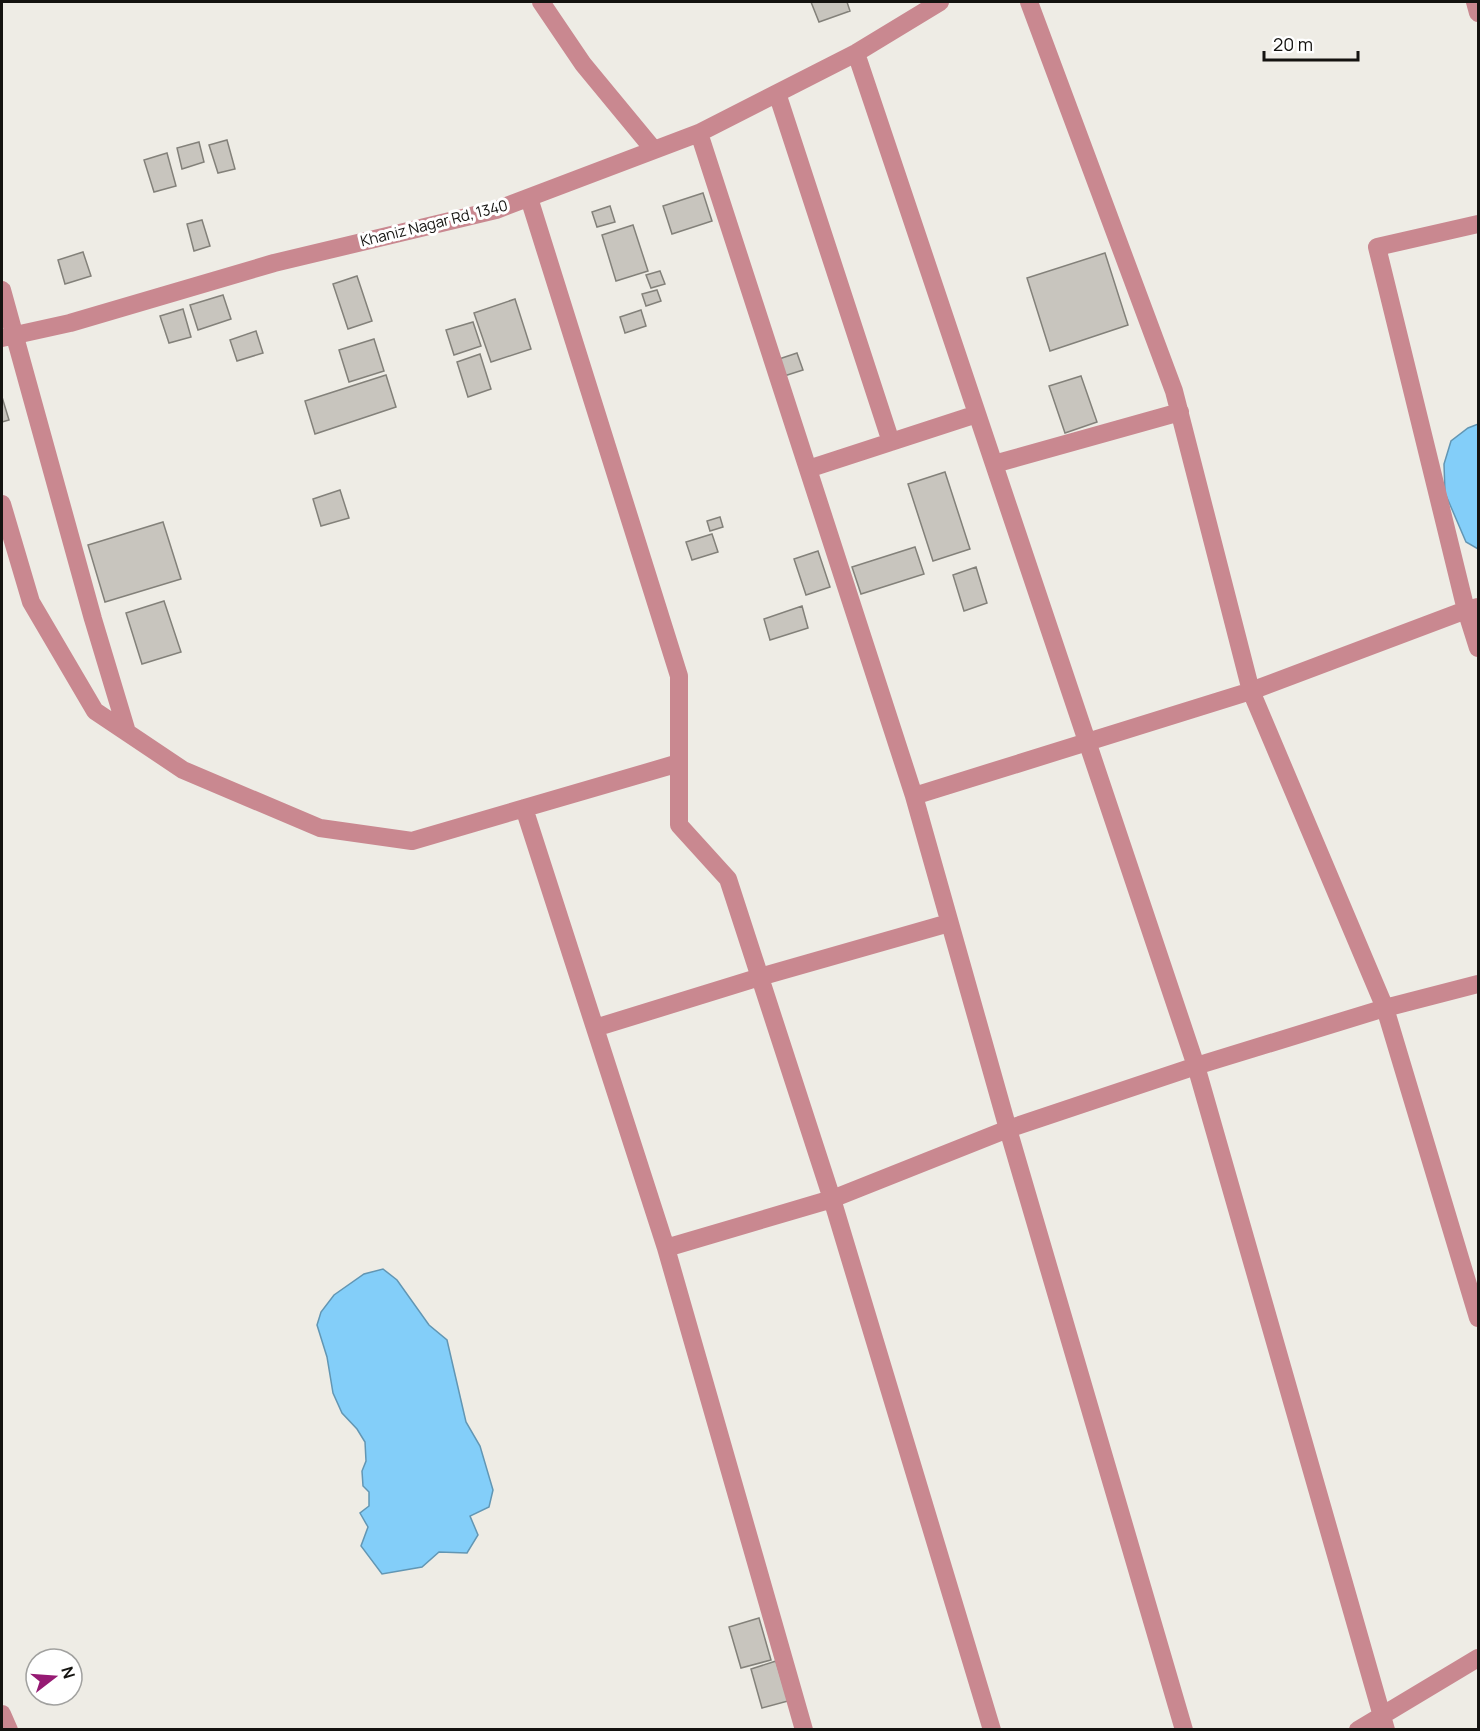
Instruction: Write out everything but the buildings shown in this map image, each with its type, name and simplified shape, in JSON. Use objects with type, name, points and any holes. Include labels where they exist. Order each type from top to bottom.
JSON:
[{"type":"street","points":[[541,2],[582,64],[654,150]]},
{"type":"street","name":"Khaniz Nagar Rd, 1340","points":[[8,337],[70,323],[274,263],[496,210],[699,133],[855,53],[914,9],[940,2]]},
{"type":"street","points":[[1029,2],[1174,391],[1251,691],[1385,1008],[1479,1318]]},
{"type":"street","points":[[1475,2],[1479,13]]},
{"type":"street","points":[[855,53],[1196,1066],[1384,1723]]},
{"type":"street","points":[[777,93],[891,442]]},
{"type":"street","points":[[699,133],[914,796],[1008,1129],[1185,1730]]},
{"type":"street","points":[[529,198],[679,676],[679,825],[728,879],[832,1199],[992,1730]]},
{"type":"street","points":[[1479,224],[1377,247],[1472,609],[1479,648]]},
{"type":"street","points":[[2,290],[8,337],[127,732]]},
{"type":"street","points":[[994,464],[1180,412]]},
{"type":"street","points":[[808,469],[977,414]]},
{"type":"street","points":[[2,504],[31,602],[96,711],[183,770],[320,828],[412,841],[679,763]]},
{"type":"street","points":[[914,796],[1251,691],[1472,609]]},
{"type":"street","points":[[524,808],[666,1248],[804,1730]]},
{"type":"street","points":[[595,1028],[949,923]]},
{"type":"street","points":[[666,1248],[832,1199],[1008,1129],[1196,1066],[1385,1008],[1479,984]]},
{"type":"street","points":[[1358,1730],[1384,1723],[1479,1659]]},
{"type":"street","points":[[2,1714],[9,1730]]},
{"type":"water","points":[[1478,424],[1478,549],[1466,542],[1445,493],[1444,464],[1451,441],[1468,428]]},
{"type":"water","points":[[383,1269],[397,1280],[429,1325],[447,1340],[466,1422],[480,1446],[493,1490],[489,1507],[470,1516],[478,1535],[467,1553],[439,1552],[422,1567],[382,1574],[361,1546],[368,1527],[360,1513],[369,1506],[369,1492],[363,1486],[362,1471],[366,1461],[365,1442],[357,1429],[342,1413],[333,1393],[327,1357],[317,1325],[321,1312],[334,1295],[364,1274]]}]
